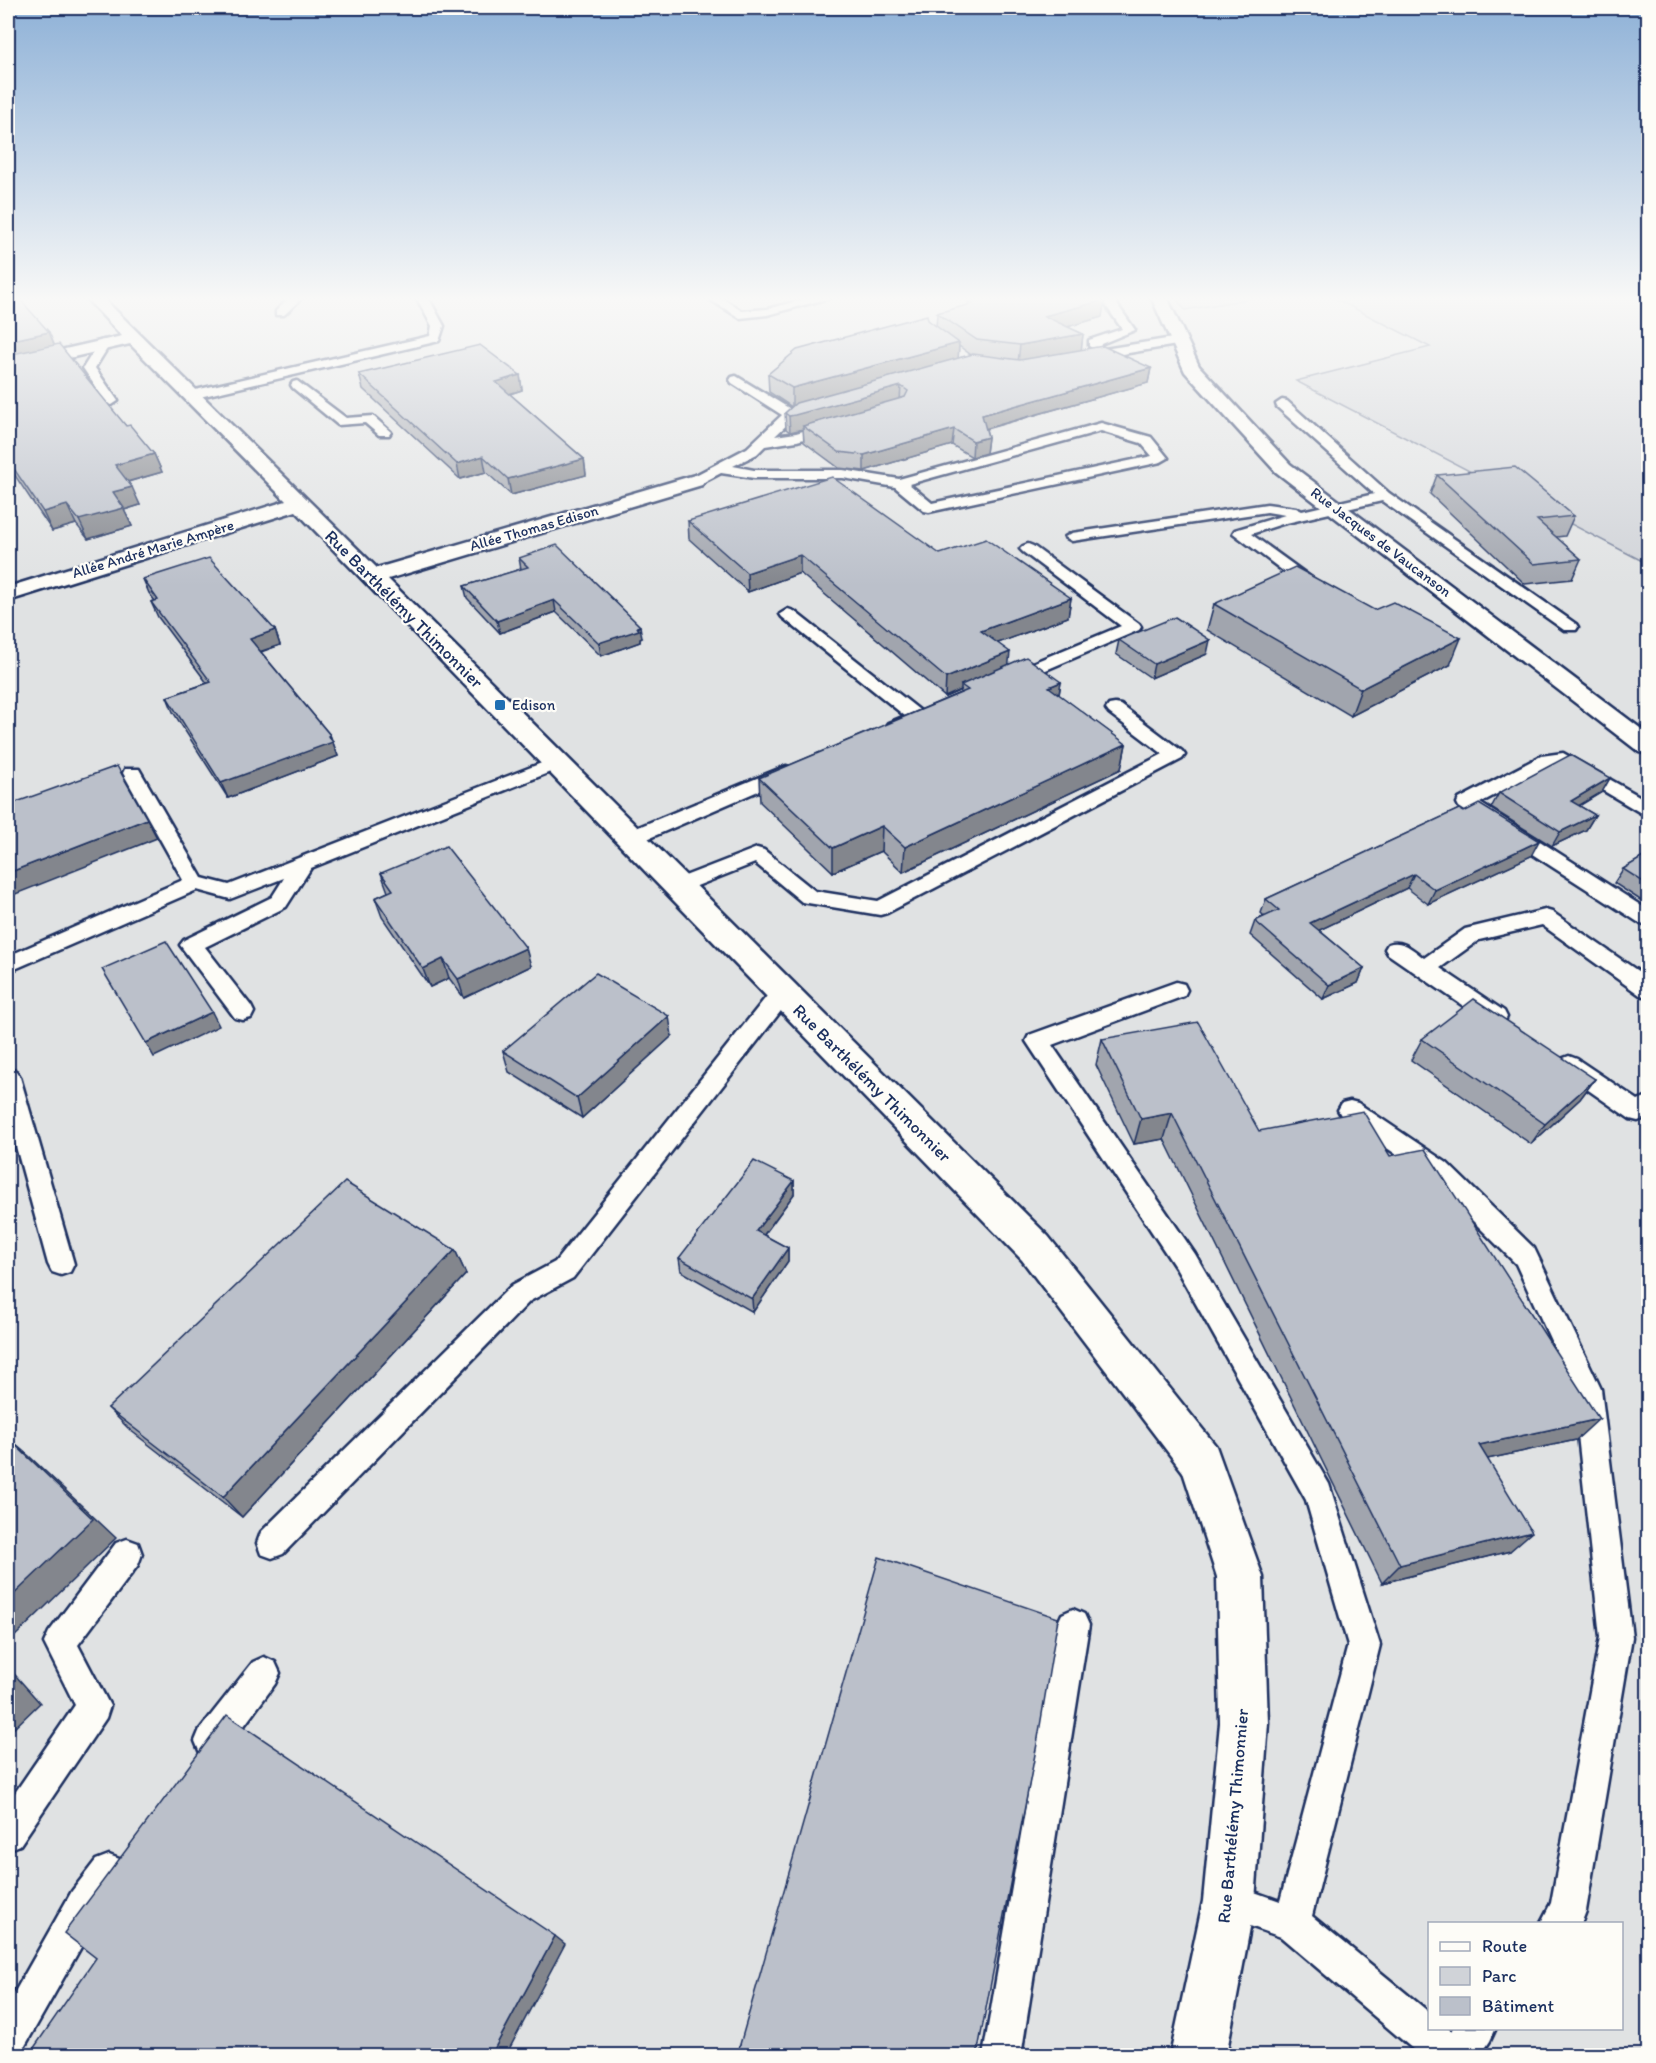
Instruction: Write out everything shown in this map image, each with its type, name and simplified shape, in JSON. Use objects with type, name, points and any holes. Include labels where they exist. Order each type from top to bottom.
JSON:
[{"type":"street","name":"Rue Jacques de Vaucanson","points":[[1214,393],[1283,468],[1648,746]]},
{"type":"street","name":"Rue Barthélémy Thimonnier","points":[[198,394],[298,504],[373,576],[1035,1248],[1201,1461],[1240,1577],[1244,1723],[1229,1901],[1198,2055]]},
{"type":"street","name":"Allée Thomas Edison","points":[[373,576],[695,481]]},
{"type":"street","name":"Allée André Marie Ampère","points":[[8,594],[298,504]]},
{"type":"lane","points":[[107,393],[112,401]]},
{"type":"lane","points":[[307,393],[343,422],[368,420],[384,432]]},
{"type":"lane","points":[[757,393],[790,414]]},
{"type":"lane","points":[[198,394],[234,398]]},
{"type":"lane","points":[[1282,404],[1384,496],[1570,627]]},
{"type":"lane","points":[[695,481],[752,451],[790,414],[825,405]]},
{"type":"lane","points":[[762,442],[797,437],[842,424]]},
{"type":"lane","points":[[719,468],[754,474],[843,474],[899,483],[1101,427],[1146,440],[1161,458],[929,508],[899,483]]},
{"type":"lane","points":[[1322,594],[1240,533],[1384,496]]},
{"type":"lane","points":[[1072,537],[1267,508],[1309,514]]},
{"type":"lane","points":[[993,686],[1133,627],[1028,549]]},
{"type":"lane","points":[[788,614],[923,715],[873,736]]},
{"type":"lane","points":[[679,886],[757,855],[809,897],[880,908],[1176,755],[1115,709]]},
{"type":"lane","points":[[1648,809],[1563,759],[1547,760],[1466,803],[1648,920]]},
{"type":"lane","points":[[8,964],[195,883],[230,892],[557,763]]},
{"type":"lane","points":[[631,838],[807,764]]},
{"type":"lane","points":[[132,773],[195,883]]},
{"type":"lane","points":[[243,1012],[192,945],[279,902],[303,864]]},
{"type":"lane","points":[[1425,968],[1472,934],[1545,917],[1648,989]]},
{"type":"lane","points":[[1396,949],[1512,1027]]},
{"type":"lane","points":[[1176,990],[1037,1041],[1186,1262],[1319,1494],[1364,1645],[1292,1923]]},
{"type":"lane","points":[[272,1543],[521,1293],[564,1270],[783,992]]},
{"type":"lane","points":[[1551,1053],[1638,1112],[1648,1105]]},
{"type":"lane","points":[[8,1077],[61,1264]]},
{"type":"lane","points":[[1350,1110],[1438,1170],[1525,1256],[1587,1389],[1616,1637],[1568,1911],[1559,1922]]},
{"type":"lane","points":[[8,1833],[94,1706],[60,1643],[127,1554]]},
{"type":"lane","points":[[1002,2055],[1072,1625]]},
{"type":"lane","points":[[193,1765],[264,1673]]},
{"type":"lane","points":[[8,2040],[85,1904],[128,1848]]},
{"type":"lane","points":[[1229,1901],[1292,1923],[1451,2055]]},
{"type":"lane","points":[[1456,2055],[1475,2030]]},
{"type":"shaded area","points":[[8,393],[1321,393],[1648,564],[1648,2055],[8,2056]]},
{"type":"green space","points":[[1320,393],[1648,393],[1648,564]]},
{"type":"building","points":[[8,393],[99,393],[126,426],[130,425],[154,454],[115,465],[132,487],[113,492],[124,508],[79,520],[67,505],[43,512],[8,460]]},
{"type":"building","points":[[380,393],[509,393],[584,459],[508,479],[483,456],[457,464]]},
{"type":"building","points":[[831,393],[874,393],[795,415],[789,416],[785,413],[796,403]]},
{"type":"building","points":[[907,393],[1060,393],[982,415],[988,437],[973,441],[954,429],[864,455],[839,452],[803,426],[905,397]]},
{"type":"building","points":[[1515,467],[1574,516],[1537,520],[1581,559],[1534,564],[1437,475]]},
{"type":"building","points":[[832,477],[940,554],[986,539],[1071,598],[981,631],[1010,652],[946,678],[800,555],[747,573],[688,521]]},
{"type":"building","points":[[557,545],[640,626],[637,627],[639,630],[599,643],[554,600],[497,621],[464,586],[528,567],[519,558]]},
{"type":"building","points":[[209,558],[275,630],[250,639],[330,735],[328,736],[333,742],[221,783],[167,697],[211,682],[151,602],[158,600],[143,579]]},
{"type":"building","points":[[1295,567],[1374,610],[1393,602],[1461,638],[1361,689],[1214,604]]},
{"type":"building","points":[[1175,617],[1210,640],[1154,664],[1119,640]]},
{"type":"building","points":[[1026,657],[1061,682],[1049,687],[1126,744],[905,847],[882,826],[833,848],[759,778],[968,690],[961,685]]},
{"type":"building","points":[[1570,755],[1610,778],[1571,801],[1595,815],[1560,832],[1499,793]]},
{"type":"building","points":[[117,766],[147,819],[8,873],[8,805]]},
{"type":"building","points":[[1479,804],[1539,841],[1435,890],[1414,874],[1310,923],[1364,968],[1329,985],[1255,921],[1279,910],[1266,899],[1459,809],[1464,812]]},
{"type":"building","points":[[446,846],[526,948],[458,979],[443,959],[423,969],[375,898],[393,890],[381,873]]},
{"type":"building","points":[[1648,854],[1648,885],[1623,869]]},
{"type":"building","points":[[166,941],[212,1012],[146,1043],[102,969]]},
{"type":"building","points":[[596,973],[669,1016],[577,1098],[503,1051]]},
{"type":"building","points":[[1474,999],[1595,1079],[1545,1124],[1422,1039]]},
{"type":"building","points":[[1198,1022],[1259,1131],[1363,1111],[1390,1156],[1425,1149],[1599,1419],[1479,1445],[1532,1532],[1400,1565],[1172,1113],[1141,1119],[1102,1039]]},
{"type":"building","points":[[754,1161],[794,1181],[756,1231],[788,1248],[752,1299],[679,1258]]},
{"type":"building","points":[[345,1182],[455,1250],[223,1497],[108,1408]]},
{"type":"building","points":[[8,1438],[93,1519],[8,1600]]},
{"type":"building","points":[[879,1557],[1058,1618],[1037,1744],[977,2055],[737,2055]]},
{"type":"building","points":[[227,1715],[555,1936],[491,2055],[29,2055],[96,1958],[64,1933]]},
{"type":"place","name":"Edison","points":[[500,705]]}]
